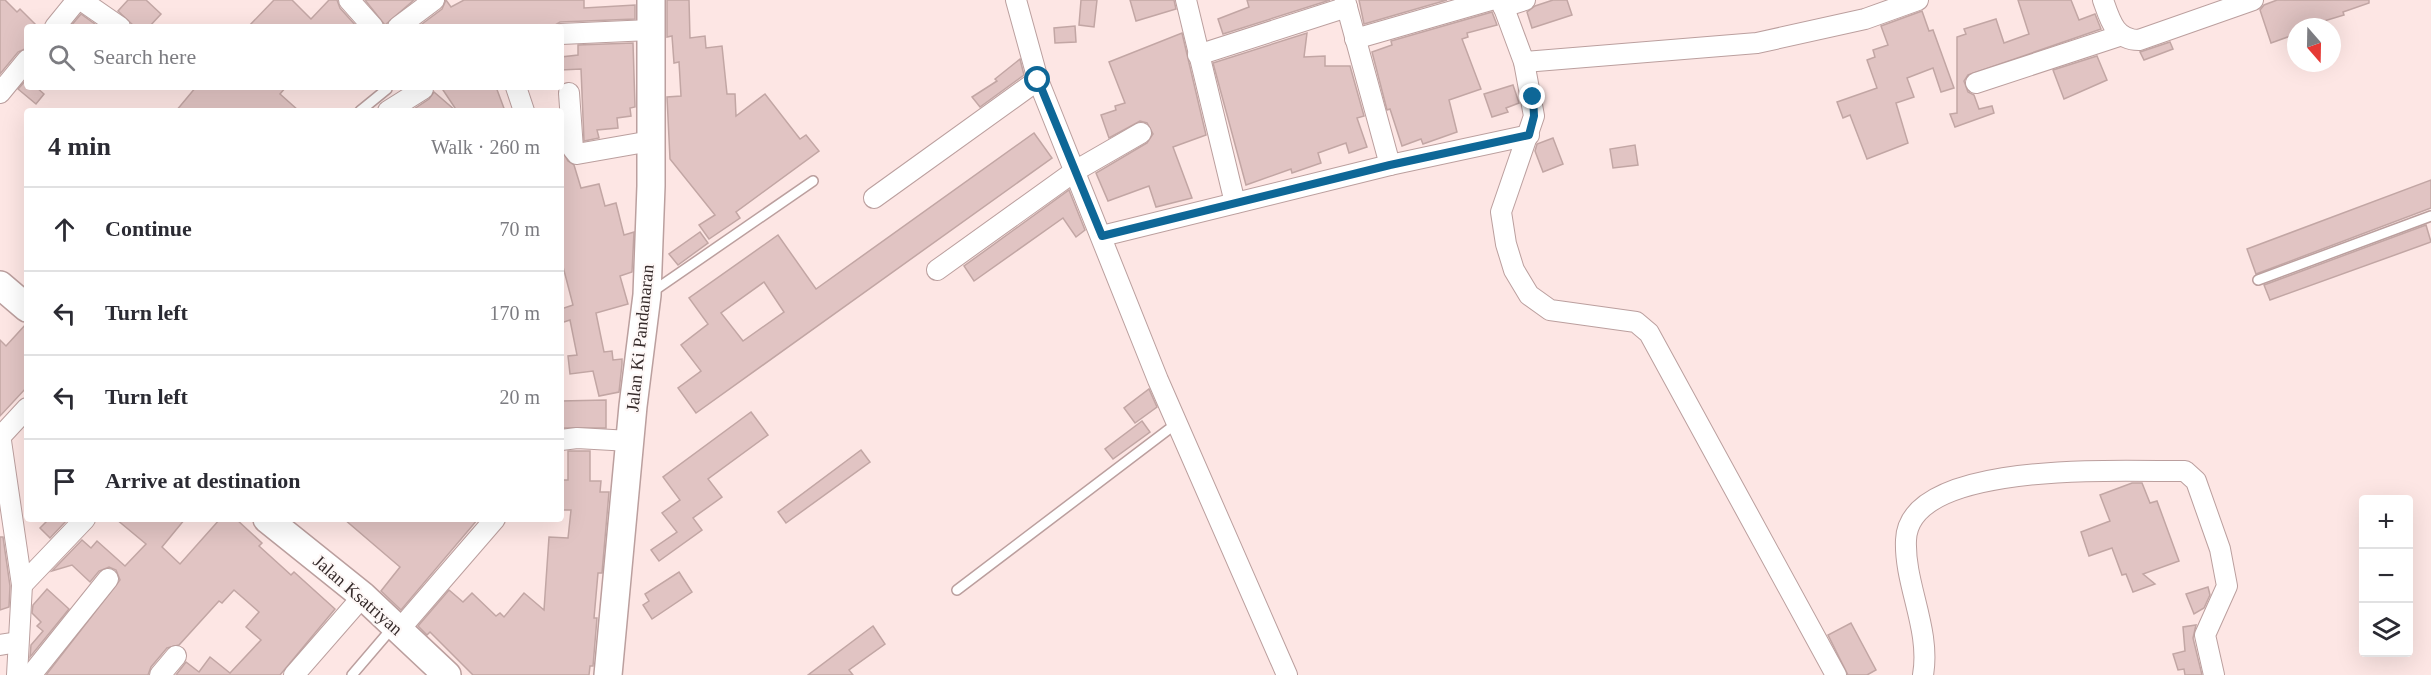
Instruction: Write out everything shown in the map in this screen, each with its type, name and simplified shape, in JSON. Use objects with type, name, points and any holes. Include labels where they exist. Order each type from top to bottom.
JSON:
[{"type":"main road","name":"Jalan Ki Pandanaran","points":[[608,675],[630,441],[647,295],[651,141],[651,0]]},
{"type":"main road","points":[[0,285],[24,305]]},
{"type":"main road","name":"Jalan Ksatriyan","points":[[271,522],[363,596],[447,675]]},
{"type":"street","points":[[57,24],[79,0],[115,24]]},
{"type":"street","points":[[349,0],[370,24]]},
{"type":"street","points":[[402,24],[434,0]]},
{"type":"street","points":[[1016,0],[1038,80],[1177,423],[1287,675]]},
{"type":"street","points":[[1186,0],[1235,203]]},
{"type":"street","points":[[1355,39],[1498,2],[1526,0]]},
{"type":"street","points":[[1524,62],[1757,43],[1865,19],[1918,0]]},
{"type":"street","points":[[2103,0],[2119,36],[2128,40],[2139,40],[2253,0]]},
{"type":"street","points":[[1498,2],[1524,62],[1534,116],[1501,212],[1506,244],[1514,270],[1529,295],[1550,310],[1612,316],[1636,322],[1649,333],[1836,675]]},
{"type":"street","points":[[1198,55],[1346,3],[1390,165]]},
{"type":"street","points":[[564,34],[650,30]]},
{"type":"street","points":[[1976,83],[2119,36]]},
{"type":"street","points":[[2,86],[24,63]]},
{"type":"street","points":[[874,198],[1038,80]]},
{"type":"street","points":[[393,108],[422,90]]},
{"type":"street","points":[[517,90],[523,108]]},
{"type":"street","points":[[570,93],[573,149],[577,154],[651,141]]},
{"type":"street","points":[[937,270],[1076,171],[1141,133]]},
{"type":"street","points":[[1102,236],[1390,165],[1529,135]]},
{"type":"street","points":[[17,675],[9,644],[22,585],[6,519],[1,435],[24,411]]},
{"type":"street","points":[[564,440],[577,438],[630,441]]},
{"type":"street","points":[[1923,675],[1924,647],[1906,539],[1916,514],[1925,505],[1975,483],[2010,475],[2185,471],[2196,481],[2226,574],[2227,586],[2224,597],[2206,627],[2205,635],[2214,675]]},
{"type":"street","points":[[22,585],[83,522]]},
{"type":"street","points":[[397,627],[492,522]]},
{"type":"street","points":[[31,675],[108,579]]},
{"type":"street","points":[[294,675],[363,596]]},
{"type":"street","points":[[159,675],[177,656]]},
{"type":"lane","points":[[364,108],[385,90]]},
{"type":"lane","points":[[647,295],[813,181]]},
{"type":"lane","points":[[2258,280],[2431,216]]},
{"type":"lane","points":[[957,590],[1177,423]]},
{"type":"lane","points":[[352,675],[397,627]]},
{"type":"building","points":[[0,0],[5,0],[17,12],[20,9],[35,24],[24,24],[24,49],[18,52],[0,74]]},
{"type":"building","points":[[128,0],[146,0],[161,14],[152,24],[132,24],[118,11]]},
{"type":"building","points":[[274,0],[292,0],[311,19],[329,0],[337,0],[340,8],[354,24],[251,24]]},
{"type":"building","points":[[365,0],[414,0],[386,24]]},
{"type":"building","points":[[446,0],[451,7],[464,0],[584,0],[584,8],[635,5],[635,19],[557,24],[422,24],[442,9]]},
{"type":"building","points":[[667,0],[689,0],[690,38],[705,36],[706,48],[722,46],[727,94],[735,94],[736,116],[765,94],[800,139],[806,135],[819,151],[736,212],[740,218],[709,239],[699,225],[715,215],[670,159],[667,97],[681,96],[679,62],[674,63],[672,36],[667,37]]},
{"type":"building","points":[[1081,0],[1097,0],[1094,27],[1079,25]]},
{"type":"building","points":[[1130,0],[1174,0],[1176,9],[1136,21]]},
{"type":"building","points":[[1247,0],[1330,0],[1223,34],[1218,19],[1249,7]]},
{"type":"building","points":[[1359,0],[1447,0],[1364,24]]},
{"type":"building","points":[[1553,0],[1567,0],[1572,15],[1532,28],[1527,12],[1535,6]]},
{"type":"building","points":[[2018,0],[2071,0],[2079,20],[2095,14],[2101,29],[1968,75],[1964,81],[1968,92],[1974,95],[1979,109],[1992,106],[1994,113],[1955,127],[1950,114],[1957,113],[1957,37],[1966,34],[1964,29],[1996,19],[2004,43],[2029,34]]},
{"type":"building","points":[[2277,0],[2369,0],[2369,3],[2343,12],[2344,15],[2334,18],[2287,18],[2287,37],[2271,43],[2260,10],[2264,5]]},
{"type":"building","points":[[1922,11],[1929,31],[1933,30],[1954,88],[1941,92],[1933,68],[1907,78],[1914,97],[1896,103],[1908,143],[1867,159],[1850,115],[1843,118],[1837,102],[1877,88],[1867,60],[1875,57],[1873,50],[1888,45],[1881,26]]},
{"type":"building","points":[[1492,12],[1497,25],[1467,33],[1468,37],[1462,39],[1481,89],[1449,100],[1457,132],[1423,144],[1421,139],[1402,146],[1390,109],[1387,110],[1372,52],[1392,45],[1391,41]]},
{"type":"building","points":[[81,14],[95,24],[73,24]]},
{"type":"building","points":[[1075,26],[1076,42],[1055,43],[1054,28]]},
{"type":"building","points":[[1182,33],[1206,135],[1173,147],[1192,198],[1156,207],[1149,186],[1108,201],[1096,173],[1147,143],[1153,134],[1147,123],[1140,121],[1109,138],[1101,115],[1116,110],[1115,106],[1125,103],[1109,62]]},
{"type":"building","points":[[1307,33],[1304,57],[1325,56],[1325,66],[1350,66],[1364,116],[1357,118],[1367,147],[1349,153],[1346,143],[1318,153],[1321,163],[1292,173],[1291,169],[1246,185],[1213,63]]},
{"type":"building","points":[[2170,42],[2173,49],[2144,60],[2140,52]]},
{"type":"building","points":[[633,43],[635,107],[630,108],[631,116],[617,118],[618,128],[597,130],[599,138],[584,141],[581,69],[564,70],[564,57],[578,55],[578,45]]},
{"type":"building","points":[[2097,56],[2107,80],[2064,99],[2053,70]]},
{"type":"building","points":[[1020,59],[1024,75],[980,107],[972,97],[997,81],[995,79]]},
{"type":"building","points":[[24,82],[24,90],[39,90],[44,94],[36,104],[18,89]]},
{"type":"building","points":[[1513,85],[1519,103],[1506,108],[1508,112],[1492,117],[1484,94]]},
{"type":"building","points":[[194,90],[283,90],[280,94],[296,108],[178,108]]},
{"type":"building","points":[[443,90],[497,90],[504,108],[455,108]]},
{"type":"building","points":[[434,92],[453,108],[416,108],[429,99]]},
{"type":"building","points":[[1034,133],[1052,158],[696,413],[678,388],[701,371],[681,345],[708,324],[689,298],[778,235],[816,289]],"holes":[[[764,282],[784,312],[743,341],[721,313]]]},
{"type":"building","points":[[1553,138],[1563,164],[1543,172],[1535,151],[1537,144]]},
{"type":"building","points":[[1635,145],[1638,165],[1613,168],[1610,149]]},
{"type":"building","points":[[564,154],[574,165],[581,188],[599,184],[605,206],[616,203],[624,235],[634,232],[632,272],[620,276],[628,304],[596,313],[604,352],[612,351],[613,360],[622,359],[619,392],[599,396],[593,371],[570,374],[568,356],[577,355],[570,320],[564,322],[564,308],[573,305],[564,270]]},
{"type":"building","points":[[2431,180],[2431,208],[2256,274],[2247,249]]},
{"type":"building","points":[[1069,190],[1085,230],[1076,237],[1063,218],[974,281],[964,266]]},
{"type":"building","points":[[2426,225],[2431,242],[2270,300],[2264,285]]},
{"type":"building","points":[[700,232],[708,243],[678,265],[669,254]]},
{"type":"building","points":[[24,326],[24,390],[0,416],[0,340],[6,346]]},
{"type":"building","points":[[1149,389],[1157,407],[1135,423],[1124,408]]},
{"type":"building","points":[[606,400],[606,428],[564,428],[564,401]]},
{"type":"building","points":[[751,412],[768,435],[708,479],[722,497],[693,518],[702,530],[659,561],[651,550],[677,532],[662,513],[680,500],[663,477]]},
{"type":"building","points":[[1142,421],[1150,432],[1113,459],[1105,449]]},
{"type":"building","points":[[861,450],[870,462],[786,523],[778,512]]},
{"type":"building","points":[[568,451],[590,451],[590,481],[601,481],[600,492],[609,492],[602,573],[598,573],[593,666],[590,666],[589,675],[473,675],[430,632],[427,635],[418,626],[449,590],[463,602],[472,593],[496,616],[500,613],[504,617],[524,593],[544,610],[549,537],[568,538],[571,510],[564,510],[564,480],[568,480]]},
{"type":"building","points":[[2132,483],[2142,483],[2150,503],[2157,501],[2179,561],[2143,574],[2155,584],[2133,592],[2126,574],[2122,575],[2112,548],[2089,556],[2081,532],[2110,521],[2100,495]]},
{"type":"building","points":[[46,522],[65,522],[50,538],[40,528]]},
{"type":"building","points":[[120,522],[183,522],[162,547],[180,564],[217,522],[239,522],[262,543],[259,546],[291,575],[294,572],[335,609],[280,675],[176,675],[186,662],[199,672],[210,657],[230,673],[261,640],[246,627],[259,612],[234,590],[222,603],[219,601],[179,645],[167,648],[151,667],[148,675],[46,675],[120,580],[116,570],[109,567],[99,571],[90,582],[72,565],[52,571],[82,540],[91,548],[97,541],[125,566],[146,544]]},
{"type":"building","points":[[348,522],[475,522],[401,610],[381,591],[400,567]]},
{"type":"building","points":[[0,537],[3,537],[10,586],[9,607],[0,610]]},
{"type":"building","points":[[679,572],[692,592],[652,619],[643,605],[649,601],[645,594]]},
{"type":"building","points":[[2208,587],[2210,595],[2204,608],[2194,614],[2186,594]]},
{"type":"building","points":[[47,589],[69,609],[30,657],[31,645],[43,631],[37,626],[41,622],[32,613],[33,605]]},
{"type":"building","points":[[1851,623],[1876,670],[1867,675],[1848,675],[1828,635]]},
{"type":"building","points":[[2196,625],[2193,638],[2202,675],[2185,675],[2184,669],[2178,670],[2173,654],[2185,651],[2183,627]]},
{"type":"building","points":[[873,626],[885,644],[849,670],[853,675],[808,675]]},
{"type":"route","points":[[1038,80],[1102,236],[1390,165],[1529,135],[1534,116],[1533,97]]}]
